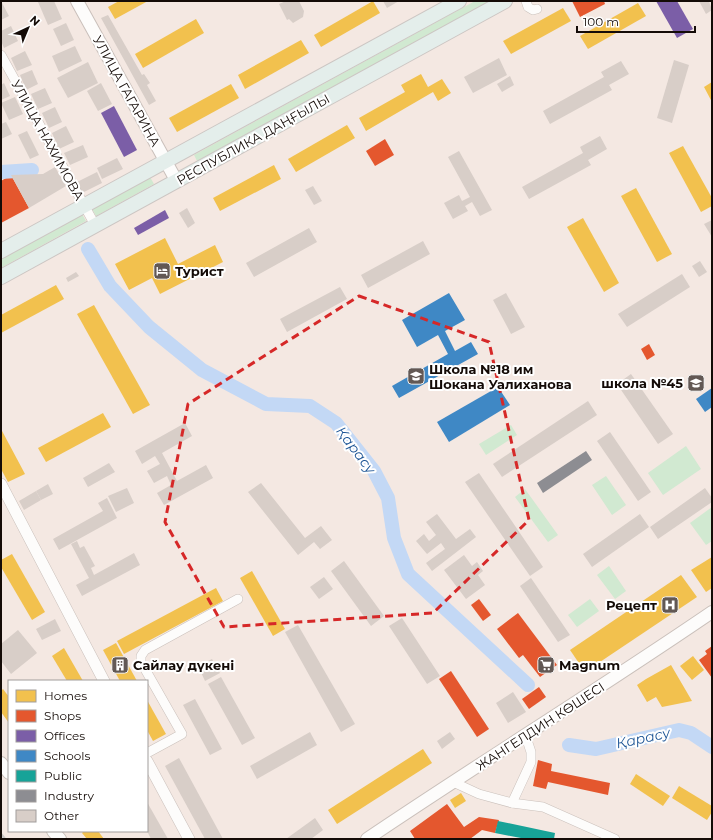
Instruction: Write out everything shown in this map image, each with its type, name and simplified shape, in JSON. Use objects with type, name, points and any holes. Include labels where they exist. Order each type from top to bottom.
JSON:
[{"type":"main road","name":"УЛИЦА ГАГАРИНА","points":[[77,1],[176,180]]},
{"type":"main road","name":"РЕСПУБЛИКА ДАҢҒЫЛЫ","points":[[1,251],[459,1]]},
{"type":"main road","name":"РЕСПУБЛИКА ДАҢҒЫЛЫ","points":[[1,277],[505,1]]},
{"type":"main road","name":"ЖАНГЕЛДИН КӨШЕСІ","points":[[367,839],[525,734],[623,673],[712,612]]},
{"type":"main road","points":[[1,764],[8,772]]},
{"type":"street","points":[[526,1],[528,7],[533,10],[537,9]]},
{"type":"street","name":"УЛИЦА НАХИМОВА","points":[[1,55],[95,225]]},
{"type":"street","points":[[1,484],[103,680]]},
{"type":"street","points":[[148,752],[182,734],[141,662],[141,656],[145,650],[238,599]]},
{"type":"street","points":[[512,803],[531,762],[531,752],[525,734]]},
{"type":"street","points":[[148,763],[189,839]]},
{"type":"street","points":[[453,782],[479,794],[512,803],[543,807],[615,839]]},
{"type":"highlighted area","points":[[359,296],[489,342],[529,520],[433,613],[224,627],[165,522],[188,404]]},
{"type":"green space","points":[[475,1],[490,1],[197,161],[194,155]]},
{"type":"green space","points":[[150,177],[154,184],[96,216],[92,209]]},
{"type":"green space","points":[[82,214],[86,221],[1,268],[1,259]]},
{"type":"green space","points":[[511,425],[517,435],[486,455],[479,444]]},
{"type":"green space","points":[[686,446],[701,469],[663,495],[648,473]]},
{"type":"green space","points":[[606,476],[626,505],[612,515],[592,485]]},
{"type":"green space","points":[[525,489],[558,535],[548,542],[515,497]]},
{"type":"green space","points":[[712,507],[712,541],[706,545],[690,523]]},
{"type":"green space","points":[[609,566],[626,591],[615,599],[597,575]]},
{"type":"green space","points":[[590,599],[599,611],[577,627],[568,615]]},
{"type":"building: Homes","points":[[119,1],[148,1],[115,19],[108,7]]},
{"type":"building: Homes","points":[[373,1],[380,13],[321,47],[314,35]]},
{"type":"building: Homes","points":[[638,3],[646,16],[588,49],[580,36]]},
{"type":"building: Homes","points":[[563,8],[571,21],[511,54],[503,41]]},
{"type":"building: Homes","points":[[196,19],[204,33],[143,68],[135,54]]},
{"type":"building: Homes","points":[[301,40],[309,53],[245,89],[238,75]]},
{"type":"building: Homes","points":[[421,74],[428,87],[442,79],[451,93],[438,101],[433,92],[366,131],[359,118],[405,92],[401,85]]},
{"type":"building: Homes","points":[[712,82],[712,102],[704,87]]},
{"type":"building: Homes","points":[[231,84],[239,98],[177,132],[169,118]]},
{"type":"building: Homes","points":[[347,125],[355,138],[296,172],[288,159]]},
{"type":"building: Homes","points":[[683,146],[712,198],[712,206],[701,212],[669,153]]},
{"type":"building: Homes","points":[[274,165],[281,179],[220,211],[213,198]]},
{"type":"building: Homes","points":[[636,188],[672,254],[657,262],[621,196]]},
{"type":"building: Homes","points":[[583,218],[619,283],[604,292],[567,227]]},
{"type":"building: Homes","name":"Турист","points":[[165,238],[178,264],[215,245],[223,262],[160,294],[152,278],[129,290],[115,264]]},
{"type":"building: Homes","points":[[56,285],[64,299],[1,333],[1,315]]},
{"type":"building: Homes","points":[[94,305],[150,405],[133,414],[77,314]]},
{"type":"building: Homes","points":[[103,413],[111,427],[46,462],[38,448]]},
{"type":"building: Homes","points":[[1,429],[25,474],[8,482],[1,469]]},
{"type":"building: Homes","points":[[12,554],[45,612],[32,620],[1,567],[1,560]]},
{"type":"building: Homes","points":[[712,557],[712,588],[706,592],[691,570]]},
{"type":"building: Homes","points":[[252,571],[285,629],[273,636],[240,578]]},
{"type":"building: Homes","points":[[681,575],[697,597],[585,672],[570,650]]},
{"type":"building: Homes","points":[[216,588],[223,601],[124,654],[117,641]]},
{"type":"building: Homes","name":"Сайлау дүкені","points":[[116,643],[136,680],[119,680],[103,650]]},
{"type":"building: Homes","points":[[64,648],[82,680],[66,680],[52,656]]},
{"type":"building: Homes","points":[[693,656],[704,670],[692,680],[680,666]]},
{"type":"building: Homes","points":[[671,665],[692,701],[662,707],[656,697],[647,702],[637,685]]},
{"type":"building: Homes","points":[[3,689],[8,696],[8,722],[1,712],[1,691]]},
{"type":"building: Homes","name":"Сайлау дүкені","points":[[148,702],[166,734],[153,741],[148,732]]},
{"type":"building: Homes","points":[[423,749],[432,763],[337,824],[328,810]]},
{"type":"building: Homes","points":[[636,774],[670,796],[663,806],[630,784]]},
{"type":"building: Homes","points":[[679,786],[712,806],[712,812],[707,820],[672,798]]},
{"type":"building: Homes","points":[[461,793],[466,801],[455,808],[450,800]]},
{"type":"building: Homes","points":[[99,832],[104,839],[87,839],[82,833]]},
{"type":"building: Shops","points":[[572,1],[604,1],[605,4],[580,17]]},
{"type":"building: Shops","points":[[385,139],[394,155],[375,166],[366,151]]},
{"type":"building: Shops","points":[[11,175],[29,208],[1,223],[1,181]]},
{"type":"building: Shops","points":[[649,344],[655,355],[647,360],[641,349]]},
{"type":"building: Shops","points":[[479,599],[491,615],[483,621],[471,605]]},
{"type":"building: Shops","points":[[518,613],[557,665],[540,677],[523,655],[519,658],[497,629]]},
{"type":"building: Shops","points":[[712,646],[712,678],[699,660],[707,654],[705,651]]},
{"type":"building: Shops","points":[[451,671],[489,729],[477,737],[439,679]]},
{"type":"building: Shops","points":[[539,687],[546,697],[529,709],[522,699]]},
{"type":"building: Shops","points":[[538,760],[552,764],[551,771],[610,783],[608,795],[548,782],[546,789],[533,786]]},
{"type":"building: Shops","points":[[447,804],[464,827],[479,817],[499,820],[495,833],[482,830],[470,839],[415,839],[410,831]]},
{"type":"building: Offices","points":[[656,1],[677,1],[693,29],[677,38]]},
{"type":"building: Offices","points":[[114,106],[137,150],[124,157],[101,113]]},
{"type":"building: Offices","points":[[165,210],[169,218],[138,235],[134,228]]},
{"type":"building: Schools","points":[[449,293],[465,320],[445,331],[455,351],[471,342],[478,354],[399,398],[392,386],[448,354],[438,335],[417,347],[402,320]]},
{"type":"building: Schools","points":[[498,387],[510,405],[449,442],[437,422]]},
{"type":"building: Schools","points":[[712,388],[712,407],[705,412],[696,399]]},
{"type":"building: Public","points":[[498,821],[555,833],[554,839],[526,839],[495,833]]},
{"type":"building: Industry","points":[[586,451],[592,460],[543,493],[537,483]]},
{"type":"building: Other","points":[[1,1],[9,16],[1,20]]},
{"type":"building: Other","points":[[54,1],[62,19],[48,25],[38,2]]},
{"type":"building: Other","points":[[286,1],[299,1],[304,11],[303,17],[293,23],[289,19],[287,20],[279,4]]},
{"type":"building: Other","points":[[383,1],[399,1],[387,8]]},
{"type":"building: Other","points":[[699,1],[709,1],[712,10],[706,14]]},
{"type":"building: Other","points":[[108,15],[142,75],[144,74],[150,83],[147,85],[156,101],[149,105],[101,18]]},
{"type":"building: Other","points":[[66,23],[74,40],[61,46],[53,29]]},
{"type":"building: Other","points":[[11,26],[18,41],[4,48],[1,41],[1,31]]},
{"type":"building: Other","points":[[75,46],[82,61],[59,72],[52,56]]},
{"type":"building: Other","points":[[25,51],[32,65],[17,71],[11,58]]},
{"type":"building: Other","points":[[499,58],[507,75],[473,93],[464,77]]},
{"type":"building: Other","points":[[674,60],[689,65],[672,123],[657,118]]},
{"type":"building: Other","points":[[621,61],[629,74],[609,85],[612,90],[550,124],[543,111],[604,77],[601,72]]},
{"type":"building: Other","points":[[88,62],[98,83],[68,98],[57,78]]},
{"type":"building: Other","points":[[32,70],[38,84],[26,90],[20,75]]},
{"type":"building: Other","points":[[510,76],[514,85],[502,92],[497,84]]},
{"type":"building: Other","points":[[4,83],[10,96],[1,100],[1,85]]},
{"type":"building: Other","points":[[101,83],[112,104],[98,111],[87,91]]},
{"type":"building: Other","points":[[45,88],[52,103],[38,109],[31,94]]},
{"type":"building: Other","points":[[15,97],[23,114],[9,120],[1,103]]},
{"type":"building: Other","points":[[55,107],[62,122],[49,128],[42,113]]},
{"type":"building: Other","points":[[6,122],[12,134],[1,139],[1,124]]},
{"type":"building: Other","points":[[66,126],[74,142],[59,149],[52,133]]},
{"type":"building: Other","points":[[27,131],[39,155],[30,159],[18,135]]},
{"type":"building: Other","points":[[600,136],[607,149],[588,160],[591,165],[529,199],[522,187],[583,153],[580,147]]},
{"type":"building: Other","points":[[83,145],[88,157],[70,165],[64,153]]},
{"type":"building: Other","points":[[459,151],[492,210],[480,216],[472,202],[465,206],[468,211],[453,219],[444,203],[459,195],[462,201],[470,197],[448,157]]},
{"type":"building: Other","points":[[117,158],[123,169],[102,179],[97,168]]},
{"type":"building: Other","points":[[55,167],[66,186],[29,208],[11,175],[43,174]]},
{"type":"building: Other","points":[[97,172],[102,183],[82,193],[77,182]]},
{"type":"building: Other","points":[[313,186],[322,201],[314,205],[305,190]]},
{"type":"building: Other","points":[[187,208],[195,223],[188,228],[179,213]]},
{"type":"building: Other","points":[[712,220],[712,237],[704,224]]},
{"type":"building: Other","points":[[309,228],[317,242],[254,277],[246,263]]},
{"type":"building: Other","points":[[423,241],[430,254],[368,288],[361,275]]},
{"type":"building: Other","points":[[700,261],[707,272],[699,277],[692,266]]},
{"type":"building: Other","points":[[76,272],[79,276],[68,282],[66,278]]},
{"type":"building: Other","points":[[682,274],[690,287],[627,327],[618,314]]},
{"type":"building: Other","points":[[340,287],[347,299],[287,332],[280,319]]},
{"type":"building: Other","points":[[506,293],[525,327],[511,334],[493,300]]},
{"type":"building: Other","points":[[631,374],[673,434],[658,444],[617,384]]},
{"type":"building: Other","points":[[588,401],[597,415],[502,477],[493,464]]},
{"type":"building: Other","points":[[185,423],[192,436],[162,453],[177,481],[206,465],[213,478],[164,505],[157,493],[171,485],[167,476],[154,483],[147,471],[160,464],[155,456],[142,464],[135,451]]},
{"type":"building: Other","points":[[610,432],[651,492],[638,501],[597,441]]},
{"type":"building: Other","points":[[109,463],[115,472],[88,487],[83,478]]},
{"type":"building: Other","points":[[479,473],[543,567],[530,576],[465,482]]},
{"type":"building: Other","points":[[261,483],[305,538],[321,526],[332,540],[320,549],[314,542],[298,555],[248,492]]},
{"type":"building: Other","points":[[48,484],[53,494],[41,500],[36,491]]},
{"type":"building: Other","points":[[127,488],[134,503],[116,512],[108,496]]},
{"type":"building: Other","points":[[705,488],[712,498],[712,502],[658,539],[650,527]]},
{"type":"building: Other","points":[[36,491],[41,500],[24,510],[19,501]]},
{"type":"building: Other","points":[[107,498],[117,518],[59,550],[53,539],[103,511],[98,503]]},
{"type":"building: Other","points":[[437,514],[456,539],[470,529],[476,537],[432,571],[426,563],[445,549],[441,543],[427,554],[416,541],[424,534],[429,541],[436,535],[426,522]]},
{"type":"building: Other","points":[[640,514],[649,527],[592,567],[583,554]]},
{"type":"building: Other","points":[[77,541],[80,548],[84,546],[95,566],[91,568],[94,575],[134,553],[140,565],[82,596],[76,585],[89,578],[71,544]]},
{"type":"building: Other","points":[[464,555],[472,566],[477,562],[483,571],[478,575],[485,585],[466,599],[444,570]]},
{"type":"building: Other","points":[[344,561],[384,616],[371,626],[331,571]]},
{"type":"building: Other","points":[[324,577],[333,589],[319,599],[310,587]]},
{"type":"building: Other","points":[[531,578],[570,635],[558,642],[520,586]]},
{"type":"building: Other","points":[[402,618],[440,676],[427,684],[389,626]]},
{"type":"building: Other","points":[[55,619],[61,631],[42,640],[36,629]]},
{"type":"building: Other","points":[[298,625],[355,724],[341,732],[285,632]]},
{"type":"building: Other","points":[[18,630],[37,653],[11,674],[1,661],[1,644]]},
{"type":"building: Other","points":[[212,659],[220,673],[205,681],[198,666]]},
{"type":"building: Other","points":[[221,677],[255,738],[242,745],[208,684]]},
{"type":"building: Other","points":[[513,692],[526,712],[508,723],[496,703]]},
{"type":"building: Other","points":[[195,699],[222,749],[210,755],[183,705]]},
{"type":"building: Other","points":[[310,732],[317,745],[257,779],[250,766]]},
{"type":"building: Other","points":[[450,732],[455,739],[442,749],[437,741]]},
{"type":"building: Other","points":[[179,758],[223,839],[205,839],[165,766]]},
{"type":"building: Other","points":[[148,804],[168,839],[151,839],[148,832]]},
{"type":"building: Other","points":[[315,818],[323,830],[311,839],[286,839]]},
{"type":"waterway","points":[[1,172],[32,170]]},
{"type":"waterway","name":"Қарасу","points":[[88,249],[110,286],[149,327],[202,370],[266,404],[310,406],[336,423],[374,471],[388,498],[394,538],[408,574],[528,685]]},
{"type":"waterway","name":"Қарасу","points":[[569,745],[596,749],[679,730],[691,733],[712,747]]},
{"type":"railway","points":[[1,834],[5,839]]},
{"type":"place","name":"Турист","points":[[162,271]]},
{"type":"place","name":"Школа №18 им Шокана Уалиханова","points":[[416,376]]},
{"type":"place","name":"школа №45","points":[[696,383]]},
{"type":"place","name":"Рецепт","points":[[670,605]]},
{"type":"place","name":"Сайлау дүкені","points":[[120,665]]},
{"type":"place","name":"Magnum","points":[[546,665]]}]
